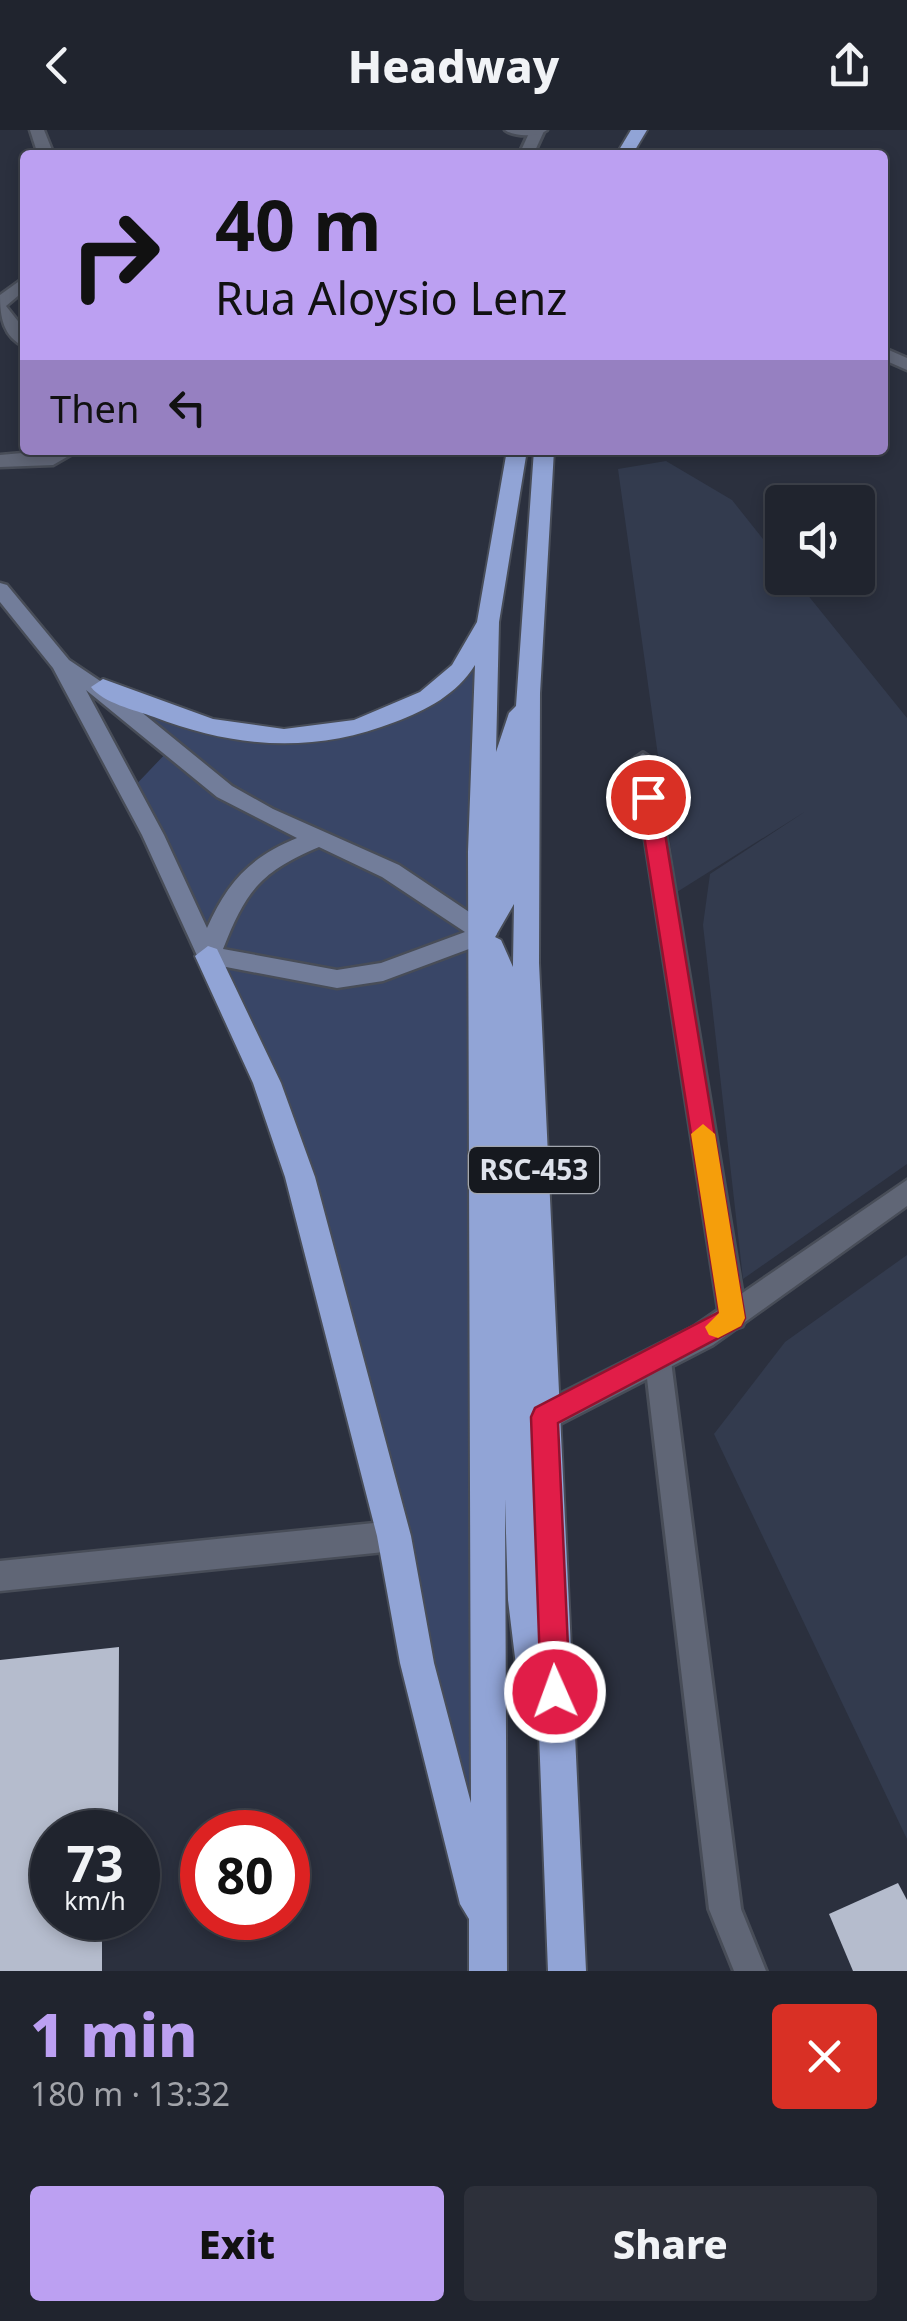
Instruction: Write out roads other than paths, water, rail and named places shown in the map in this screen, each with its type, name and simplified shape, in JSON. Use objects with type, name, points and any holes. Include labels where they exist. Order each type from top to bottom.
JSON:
[{"type":"highway","name":"RSC-453","points":[[488,1955],[491,1667],[481,852],[488,622],[516,455]]},
{"type":"highway","name":"RSC-453","points":[[544,455],[528,693],[526,963],[567,1971]]},
{"type":"highway","points":[[102,688],[178,721],[222,731],[281,739],[324,738],[367,727],[417,704],[455,676],[488,622]]},
{"type":"highway","points":[[528,693],[508,748],[505,896],[484,934],[499,958],[506,984],[525,1600],[563,1890]]},
{"type":"highway","points":[[208,956],[268,1083],[300,1177],[394,1536],[424,1696],[488,1955]]},
{"type":"main road","points":[[0,589],[62,665],[153,835],[208,956]]},
{"type":"main road","points":[[62,665],[102,688],[149,734],[250,807],[373,862],[436,898],[484,934]]},
{"type":"main road","points":[[208,956],[246,877],[266,859],[316,839]]},
{"type":"main road","points":[[208,956],[337,978],[383,972],[484,934]]},
{"type":"street","points":[[512,130],[538,131]]},
{"type":"street","points":[[20,287],[0,306],[20,335]]},
{"type":"street","points":[[0,461],[53,459],[61,455]]},
{"type":"street","points":[[544,1417],[658,1361],[732,1318],[907,1191]]},
{"type":"street","points":[[0,1576],[394,1536]]},
{"type":"lane","points":[[642,760],[732,1318]]},
{"type":"lane","points":[[658,1361],[725,1910],[750,1971]]}]
